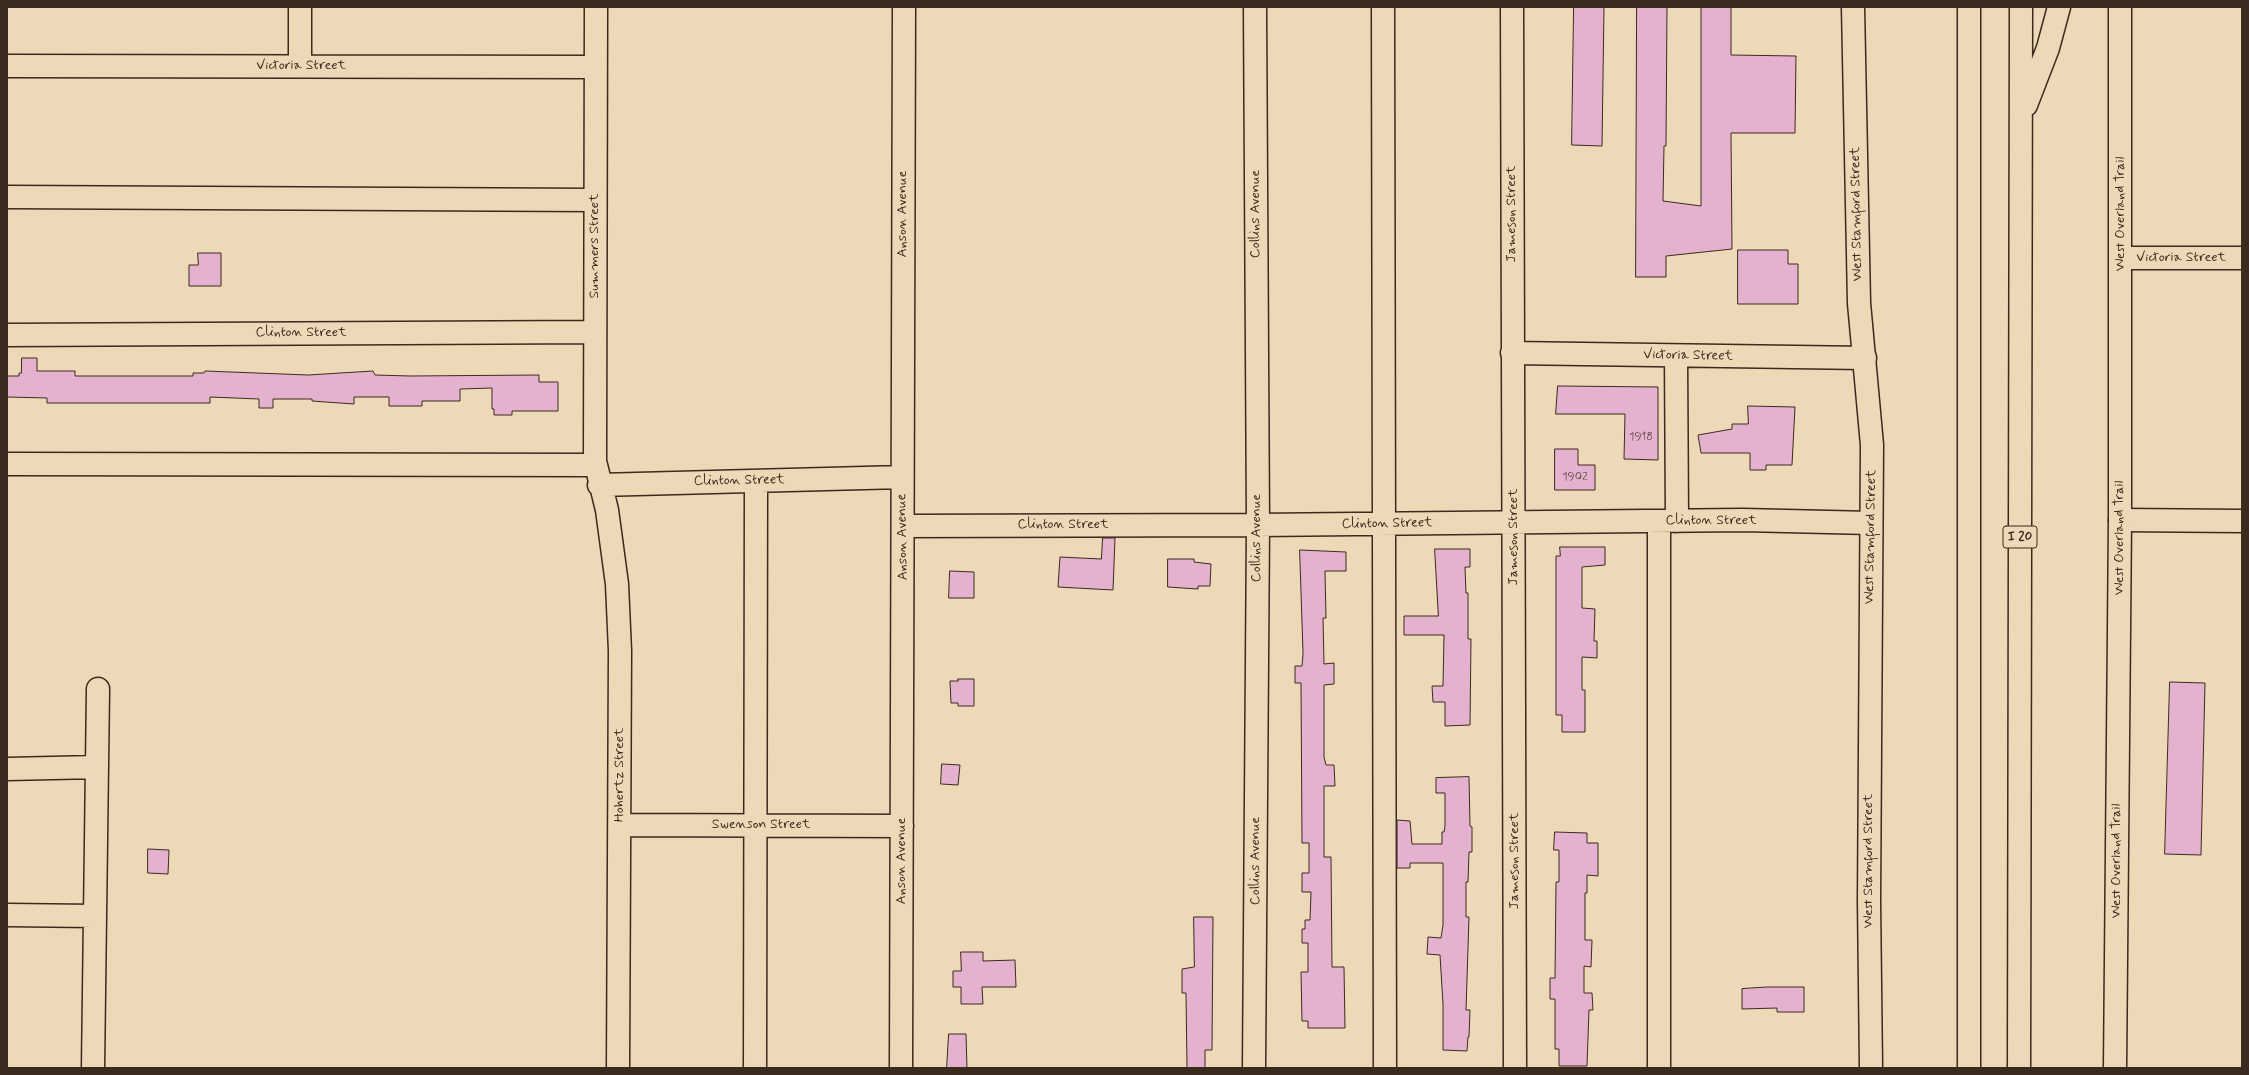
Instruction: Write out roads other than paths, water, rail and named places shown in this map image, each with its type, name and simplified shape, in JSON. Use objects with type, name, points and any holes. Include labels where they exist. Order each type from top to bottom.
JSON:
[{"type":"main road","points":[[300,7],[300,66]]},
{"type":"main road","name":"Summers Street","points":[[596,7],[594,67],[595,332],[598,475]]},
{"type":"main road","name":"Anson Avenue","points":[[901,1068],[904,526],[902,477],[904,7]]},
{"type":"main road","name":"Collins Avenue","points":[[1254,1068],[1258,525],[1255,7]]},
{"type":"main road","points":[[1383,7],[1385,1068]]},
{"type":"main road","name":"Jameson Street","points":[[1512,7],[1515,1068]]},
{"type":"main road","name":"West Stamford Street","points":[[1853,7],[1859,303],[1872,445],[1869,901],[1871,1068]]},
{"type":"main road","points":[[1969,7],[1969,1068]]},
{"type":"main road","name":"I 20","points":[[2019,1068],[2022,7]]},
{"type":"main road","points":[[2021,118],[2048,48],[2059,7]]},
{"type":"main road","name":"West Overland Trail","points":[[2116,1068],[2121,258],[2120,7]]},
{"type":"main road","name":"Victoria Street","points":[[7,66],[594,67]]},
{"type":"main road","points":[[7,197],[595,200]]},
{"type":"main road","name":"Victoria Street","points":[[2121,258],[2242,258]]},
{"type":"main road","name":"Clinton Street","points":[[7,335],[595,332]]},
{"type":"main road","name":"Victoria Street","points":[[1512,353],[1865,358]]},
{"type":"main road","points":[[1659,1068],[1668,521],[1676,356]]},
{"type":"main road","name":"Clinton Street","points":[[7,464],[598,475],[756,481],[902,477]]},
{"type":"main road","name":"Hohertz Street","points":[[598,475],[607,510],[617,584],[620,651],[618,1068]]},
{"type":"main road","points":[[755,1068],[756,481]]},
{"type":"main road","points":[[2120,520],[2242,521]]},
{"type":"main road","name":"Clinton Street","points":[[904,526],[1258,525],[1668,521],[1871,523]]},
{"type":"main road","points":[[92,1068],[98,689]]},
{"type":"main road","points":[[7,769],[97,767]]},
{"type":"main road","name":"Swenson Street","points":[[620,825],[902,826]]},
{"type":"main road","points":[[7,915],[95,916]]}]
